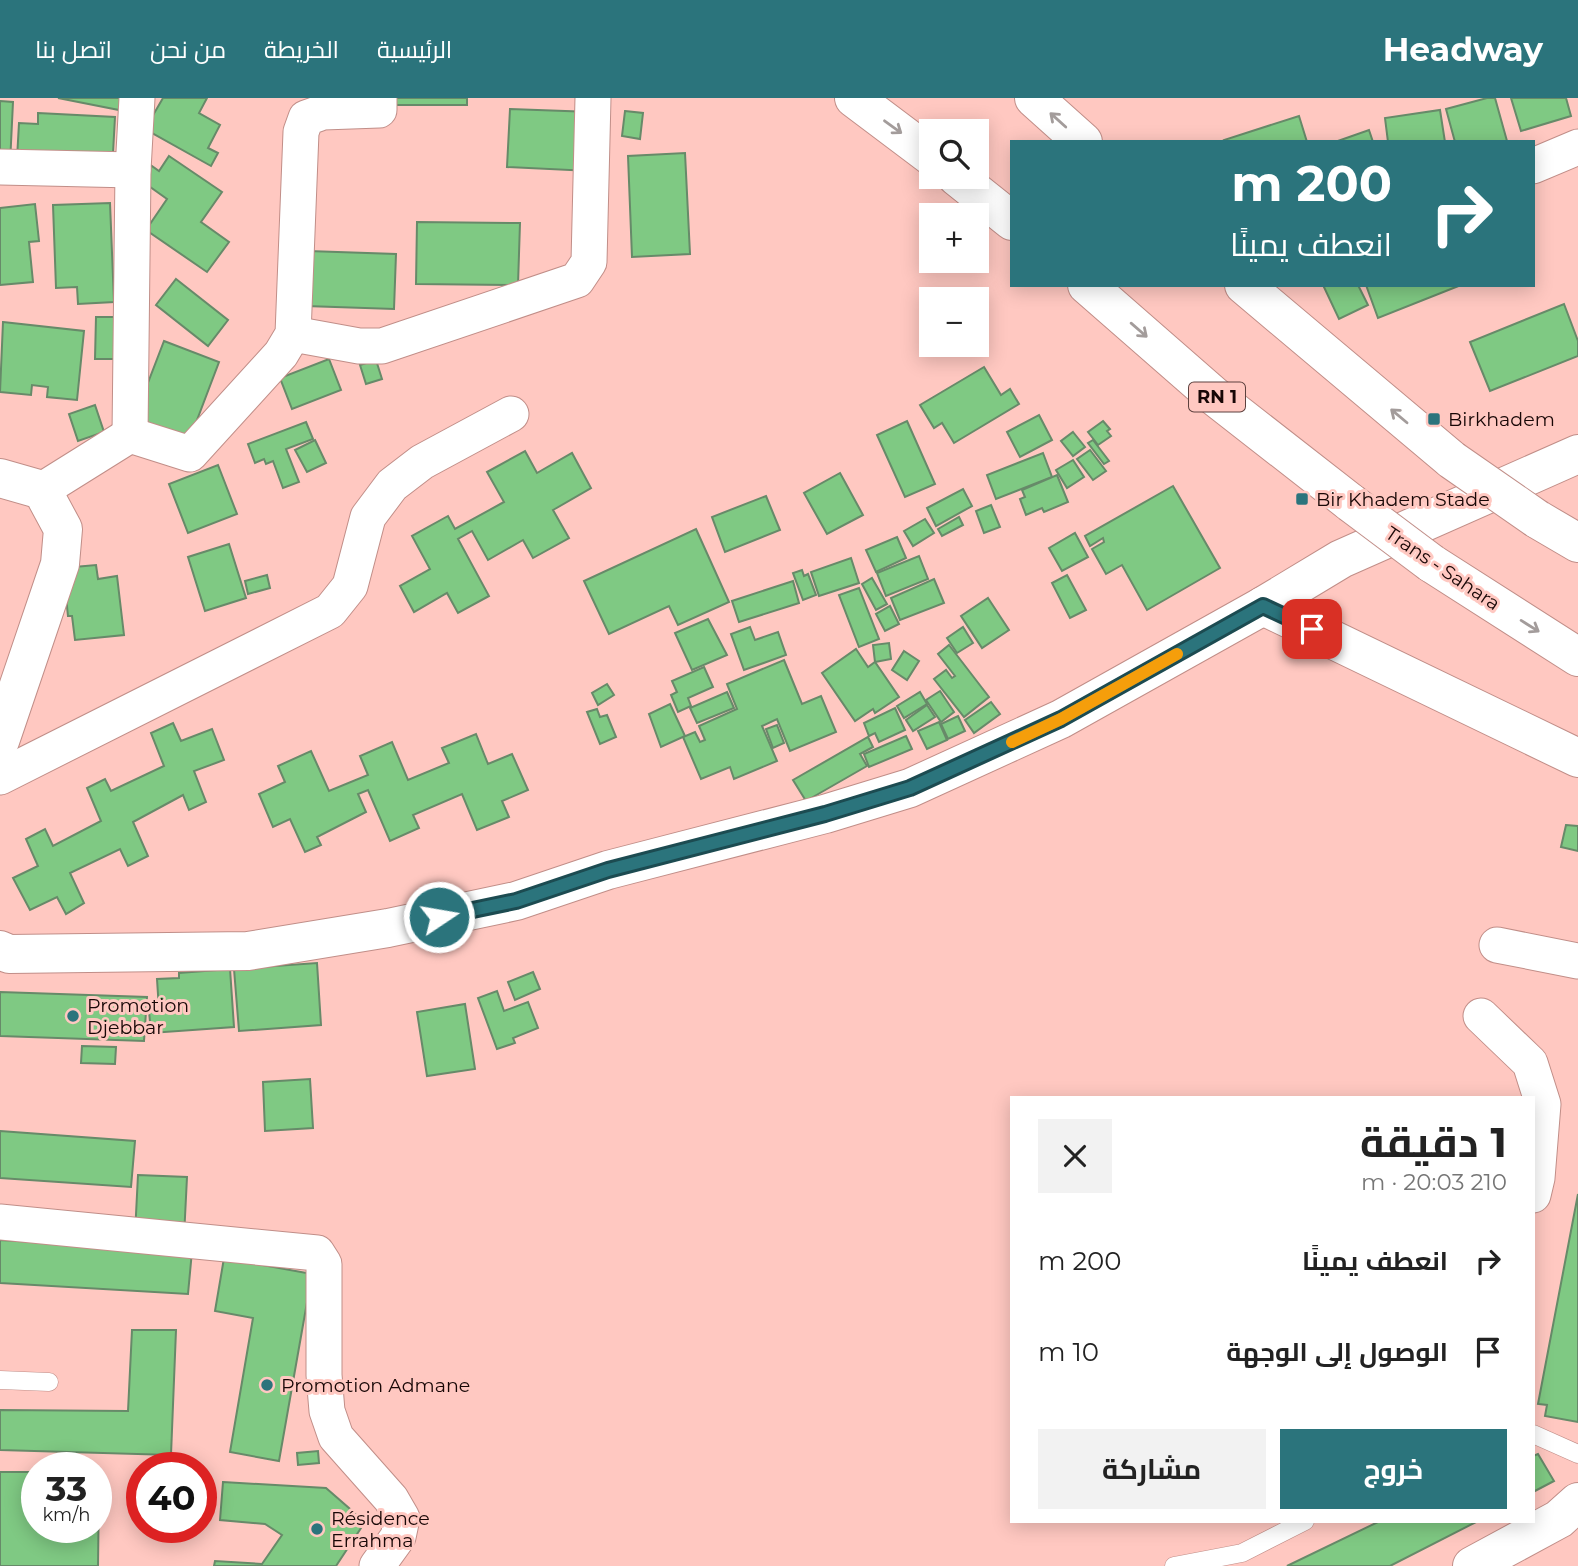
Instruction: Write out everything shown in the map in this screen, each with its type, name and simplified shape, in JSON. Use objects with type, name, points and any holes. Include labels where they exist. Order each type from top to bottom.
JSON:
[{"type":"main road","points":[[854,98],[919,147]]},
{"type":"main road","points":[[1034,98],[1081,140]]},
{"type":"main road","points":[[972,189],[1010,219]]},
{"type":"main road","name":"Trans - Sahara","points":[[1089,287],[1214,396],[1351,503],[1431,563],[1578,657]]},
{"type":"main road","points":[[1249,287],[1452,460],[1537,519],[1578,543]]},
{"type":"main road","points":[[0,950],[9,954],[247,951],[388,928],[516,901],[608,870],[825,814],[910,788],[1061,719],[1263,606],[1342,558],[1578,454]]},
{"type":"main road","points":[[0,478],[41,490],[63,529],[60,564],[0,741]]},
{"type":"main road","points":[[1263,606],[1578,758]]},
{"type":"main road","points":[[1472,1566],[1559,1518],[1578,1502]]},
{"type":"street","points":[[130,435],[133,170],[137,98]]},
{"type":"street","points":[[41,490],[130,435],[190,454],[281,354],[293,334],[301,132],[306,118],[323,112],[379,110],[379,98]]},
{"type":"street","points":[[293,334],[359,346],[382,346],[577,280],[589,262],[593,98]]},
{"type":"street","points":[[1535,165],[1578,147]]},
{"type":"street","points":[[0,167],[133,170]]},
{"type":"street","points":[[0,777],[330,611],[350,586],[368,517],[392,485],[422,462],[511,414]]},
{"type":"street","points":[[1497,945],[1578,961]]},
{"type":"street","points":[[1481,1016],[1530,1063],[1543,1104],[1535,1186]]},
{"type":"street","points":[[0,1222],[317,1253],[324,1264],[324,1376],[327,1410],[336,1437],[391,1499],[402,1518],[398,1537],[377,1566]]},
{"type":"lane","points":[[0,1380],[49,1382]]},
{"type":"lane","points":[[1535,1435],[1578,1454]]},
{"type":"lane","points":[[1174,1566],[1242,1553],[1301,1523]]},
{"type":"building","points":[[58,98],[121,98],[119,110]]},
{"type":"building","points":[[163,98],[207,98],[199,113],[220,125],[208,148],[218,153],[211,166],[145,129]]},
{"type":"building","points":[[393,98],[467,98],[467,105],[393,105]]},
{"type":"building","points":[[1495,98],[1507,140],[1454,140],[1446,109]]},
{"type":"building","points":[[1511,98],[1566,98],[1571,116],[1521,131]]},
{"type":"building","points":[[0,101],[13,102],[10,164],[0,163]]},
{"type":"building","points":[[510,109],[592,112],[590,171],[507,167]]},
{"type":"building","points":[[1440,110],[1445,140],[1388,140],[1385,118]]},
{"type":"building","points":[[625,111],[643,113],[640,139],[622,136]]},
{"type":"building","points":[[38,113],[115,117],[113,153],[17,159],[19,123],[38,124]]},
{"type":"building","points":[[1299,116],[1306,140],[1224,140]]},
{"type":"building","points":[[1369,130],[1372,140],[1341,140]]},
{"type":"building","points":[[685,153],[690,254],[632,257],[628,156]]},
{"type":"building","points":[[169,156],[222,192],[201,222],[229,242],[207,272],[146,230],[167,199],[139,179],[149,164],[159,171]]},
{"type":"building","points":[[110,203],[114,302],[78,304],[77,287],[56,288],[53,205]]},
{"type":"building","points":[[35,204],[39,241],[29,242],[33,282],[0,285],[0,208]]},
{"type":"building","points":[[417,222],[520,223],[518,285],[416,284]]},
{"type":"building","points":[[308,251],[396,254],[394,309],[306,306]]},
{"type":"building","points":[[176,279],[228,320],[208,346],[156,305]]},
{"type":"building","points":[[1324,287],[1359,287],[1368,305],[1339,319]]},
{"type":"building","points":[[1367,287],[1456,287],[1378,318]]},
{"type":"building","points":[[1564,304],[1578,341],[1578,356],[1490,391],[1470,342]]},
{"type":"building","points":[[96,317],[116,317],[115,359],[95,359]]},
{"type":"building","points":[[3,322],[84,331],[77,400],[47,397],[48,387],[32,385],[31,395],[0,392]]},
{"type":"building","points":[[164,341],[219,362],[186,449],[131,427]]},
{"type":"building","points":[[329,359],[341,390],[292,409],[280,378]]},
{"type":"building","points":[[376,360],[382,379],[366,384],[360,365]]},
{"type":"building","points":[[984,367],[1001,395],[1010,389],[1019,404],[954,443],[942,423],[934,428],[920,405]]},
{"type":"building","points":[[95,405],[104,432],[78,441],[69,414]]},
{"type":"building","points":[[1039,415],[1052,440],[1020,457],[1007,432]]},
{"type":"building","points":[[907,421],[935,484],[905,497],[877,435]]},
{"type":"building","points":[[1103,421],[1110,429],[1107,431],[1111,436],[1098,445],[1088,432]]},
{"type":"building","points":[[306,422],[313,439],[286,449],[299,482],[283,488],[273,461],[266,464],[264,459],[255,463],[248,444]]},
{"type":"building","points":[[1073,432],[1085,447],[1073,456],[1061,441]]},
{"type":"building","points":[[315,440],[326,463],[307,472],[295,450]]},
{"type":"building","points":[[1093,440],[1109,461],[1104,464],[1088,443]]},
{"type":"building","points":[[1090,450],[1106,471],[1093,480],[1077,459]]},
{"type":"building","points":[[525,451],[537,473],[572,453],[591,488],[553,510],[569,538],[533,558],[523,540],[488,560],[472,531],[458,539],[489,596],[458,613],[447,593],[414,612],[400,586],[430,569],[412,536],[448,516],[455,529],[504,502],[487,472]]},
{"type":"building","points":[[1043,453],[1052,477],[996,499],[987,475]]},
{"type":"building","points":[[1073,460],[1084,477],[1067,488],[1056,470]]},
{"type":"building","points":[[218,465],[237,514],[188,533],[169,484]]},
{"type":"building","points":[[840,473],[863,515],[827,534],[804,493]]},
{"type":"building","points":[[1057,475],[1068,502],[1044,512],[1042,508],[1026,515],[1020,499],[1025,497],[1022,490]]},
{"type":"building","points":[[1173,486],[1220,568],[1147,610],[1122,565],[1106,574],[1092,549],[1104,542],[1103,538],[1090,546],[1085,536]]},
{"type":"building","points":[[963,489],[972,506],[936,526],[927,508]]},
{"type":"building","points":[[766,496],[780,530],[725,552],[712,517]]},
{"type":"building","points":[[991,505],[1000,527],[984,533],[976,511]]},
{"type":"building","points":[[959,517],[963,525],[942,536],[938,529]]},
{"type":"building","points":[[925,519],[934,533],[913,546],[904,531]]},
{"type":"building","points":[[696,529],[729,602],[678,625],[669,606],[609,634],[584,581]]},
{"type":"building","points":[[1075,533],[1088,557],[1062,571],[1049,548]]},
{"type":"building","points":[[897,537],[906,558],[876,572],[866,550]]},
{"type":"building","points":[[229,544],[246,598],[205,611],[188,557]]},
{"type":"building","points":[[919,556],[928,579],[886,596],[877,573]]},
{"type":"building","points":[[851,558],[859,583],[819,596],[811,572]]},
{"type":"building","points":[[96,565],[98,579],[117,576],[124,635],[75,640],[72,616],[68,616],[63,568]]},
{"type":"building","points":[[802,570],[804,576],[808,574],[816,595],[803,600],[793,573]]},
{"type":"building","points":[[267,575],[270,588],[248,594],[245,581]]},
{"type":"building","points":[[1067,575],[1086,610],[1070,618],[1052,583]]},
{"type":"building","points":[[872,578],[887,604],[876,610],[862,584]]},
{"type":"building","points":[[934,579],[944,603],[900,620],[891,598]]},
{"type":"building","points":[[793,581],[799,603],[739,622],[732,601]]},
{"type":"building","points":[[859,588],[879,639],[859,647],[839,595]]},
{"type":"building","points":[[988,598],[1009,630],[982,648],[961,616]]},
{"type":"building","points":[[890,606],[899,624],[885,631],[876,614]]},
{"type":"building","points":[[708,619],[727,655],[692,670],[675,633]]},
{"type":"building","points":[[750,627],[755,640],[778,632],[786,655],[744,670],[731,634]]},
{"type":"building","points":[[963,627],[973,643],[957,653],[947,638]]},
{"type":"building","points":[[889,643],[891,659],[875,662],[873,645]]},
{"type":"building","points":[[949,645],[989,697],[964,717],[934,679],[946,670],[952,678],[955,676],[938,654]]},
{"type":"building","points":[[856,649],[868,667],[875,662],[899,697],[875,713],[873,709],[855,721],[822,673]]},
{"type":"building","points":[[904,651],[919,661],[907,680],[892,670]]},
{"type":"building","points":[[784,660],[802,704],[821,696],[836,732],[790,751],[777,719],[762,726],[777,761],[734,779],[730,767],[701,779],[683,737],[695,732],[700,742],[705,740],[699,726],[737,709],[727,684]]},
{"type":"building","points":[[704,667],[713,687],[688,698],[691,706],[678,712],[671,695],[677,692],[672,681]]},
{"type":"building","points":[[607,684],[614,695],[598,705],[592,693]]},
{"type":"building","points":[[940,691],[954,712],[941,722],[926,700]]},
{"type":"building","points":[[727,692],[734,708],[697,723],[690,708]]},
{"type":"building","points":[[920,692],[927,704],[904,718],[897,706]]},
{"type":"building","points":[[991,702],[1000,714],[974,733],[965,720]]},
{"type":"building","points":[[670,704],[685,736],[661,747],[649,714]]},
{"type":"building","points":[[927,705],[935,717],[913,731],[906,720]]},
{"type":"building","points":[[895,708],[905,730],[879,742],[875,733],[869,736],[864,723]]},
{"type":"building","points":[[597,709],[600,717],[607,715],[616,737],[600,744],[587,712]]},
{"type":"building","points":[[958,716],[965,731],[948,739],[941,724]]},
{"type":"building","points":[[939,722],[947,740],[927,749],[918,731]]},
{"type":"building","points":[[173,723],[181,741],[212,729],[224,760],[194,771],[206,802],[189,810],[183,795],[133,822],[148,856],[128,866],[120,849],[70,873],[84,903],[66,914],[57,897],[30,910],[13,878],[38,866],[26,839],[45,829],[53,846],[101,821],[87,788],[105,779],[111,791],[164,766],[151,733]]},
{"type":"building","points":[[777,725],[784,743],[773,748],[766,729]]},
{"type":"building","points":[[476,734],[488,764],[512,754],[528,790],[502,801],[509,817],[477,830],[462,794],[413,815],[419,828],[390,841],[368,790],[358,794],[366,812],[317,837],[321,845],[305,852],[290,819],[273,827],[259,794],[285,782],[278,766],[311,751],[329,791],[368,775],[360,756],[392,742],[408,780],[449,763],[442,748]]},
{"type":"building","points":[[906,736],[912,749],[869,767],[864,754]]},
{"type":"building","points":[[868,737],[873,747],[860,754],[867,766],[806,801],[793,780]]},
{"type":"building","points":[[1566,825],[1578,826],[1578,851],[1561,847]]},
{"type":"building","points":[[317,963],[321,1025],[239,1031],[234,969]]},
{"type":"building","points":[[230,969],[234,1027],[151,1033],[149,1011],[159,1010],[157,979],[179,978],[179,973]]},
{"type":"building","points":[[533,972],[540,989],[515,1000],[508,982]]},
{"type":"building","points":[[497,991],[504,1011],[528,1002],[538,1028],[513,1038],[515,1043],[497,1049],[478,998]]},
{"type":"building","name":"Promotion Djebbar","points":[[0,992],[147,997],[144,1041],[0,1036]]},
{"type":"building","points":[[465,1004],[475,1069],[427,1076],[417,1012]]},
{"type":"building","points":[[82,1046],[116,1047],[115,1064],[81,1063]]},
{"type":"building","points":[[310,1079],[313,1128],[265,1131],[263,1082]]},
{"type":"building","points":[[0,1131],[135,1141],[131,1187],[0,1178]]},
{"type":"building","points":[[138,1175],[187,1177],[184,1237],[135,1234]]},
{"type":"building","points":[[1578,1194],[1578,1422],[1545,1416],[1547,1405],[1538,1404]]},
{"type":"building","points":[[0,1240],[192,1251],[188,1294],[0,1283]]},
{"type":"building","name":"Promotion Admane","points":[[224,1258],[312,1274],[279,1461],[230,1452],[253,1318],[215,1311]]},
{"type":"building","points":[[132,1330],[176,1330],[171,1452],[126,1454],[0,1450],[0,1410],[128,1411]]},
{"type":"building","points":[[318,1451],[319,1463],[298,1465],[297,1453]]},
{"type":"building","points":[[1538,1454],[1554,1481],[1535,1491],[1535,1455]]},
{"type":"building","points":[[0,1472],[21,1472],[21,1543],[98,1543],[98,1566],[0,1566]]},
{"type":"building","name":"Résidence Errahma","points":[[223,1482],[326,1488],[365,1522],[336,1566],[214,1566],[215,1561],[262,1564],[282,1535],[265,1524],[220,1520]]},
{"type":"building","points":[[1376,1523],[1474,1523],[1390,1566],[1287,1566]]},
{"type":"slow traffic","points":[[1012,742],[1061,719],[1177,654]]},
{"type":"place","name":"Birkhadem","points":[[1434,419]]},
{"type":"place","name":"Bir Khadem Stade","points":[[1302,499]]},
{"type":"place","name":"Promotion Djebbar","points":[[73,1016]]},
{"type":"place","name":"Promotion Admane","points":[[267,1385]]},
{"type":"place","name":"Résidence Errahma","points":[[317,1529]]},
{"type":"route","points":[[439,917],[516,901],[608,870],[825,814],[910,788],[1061,719],[1263,606],[1312,629]]}]
